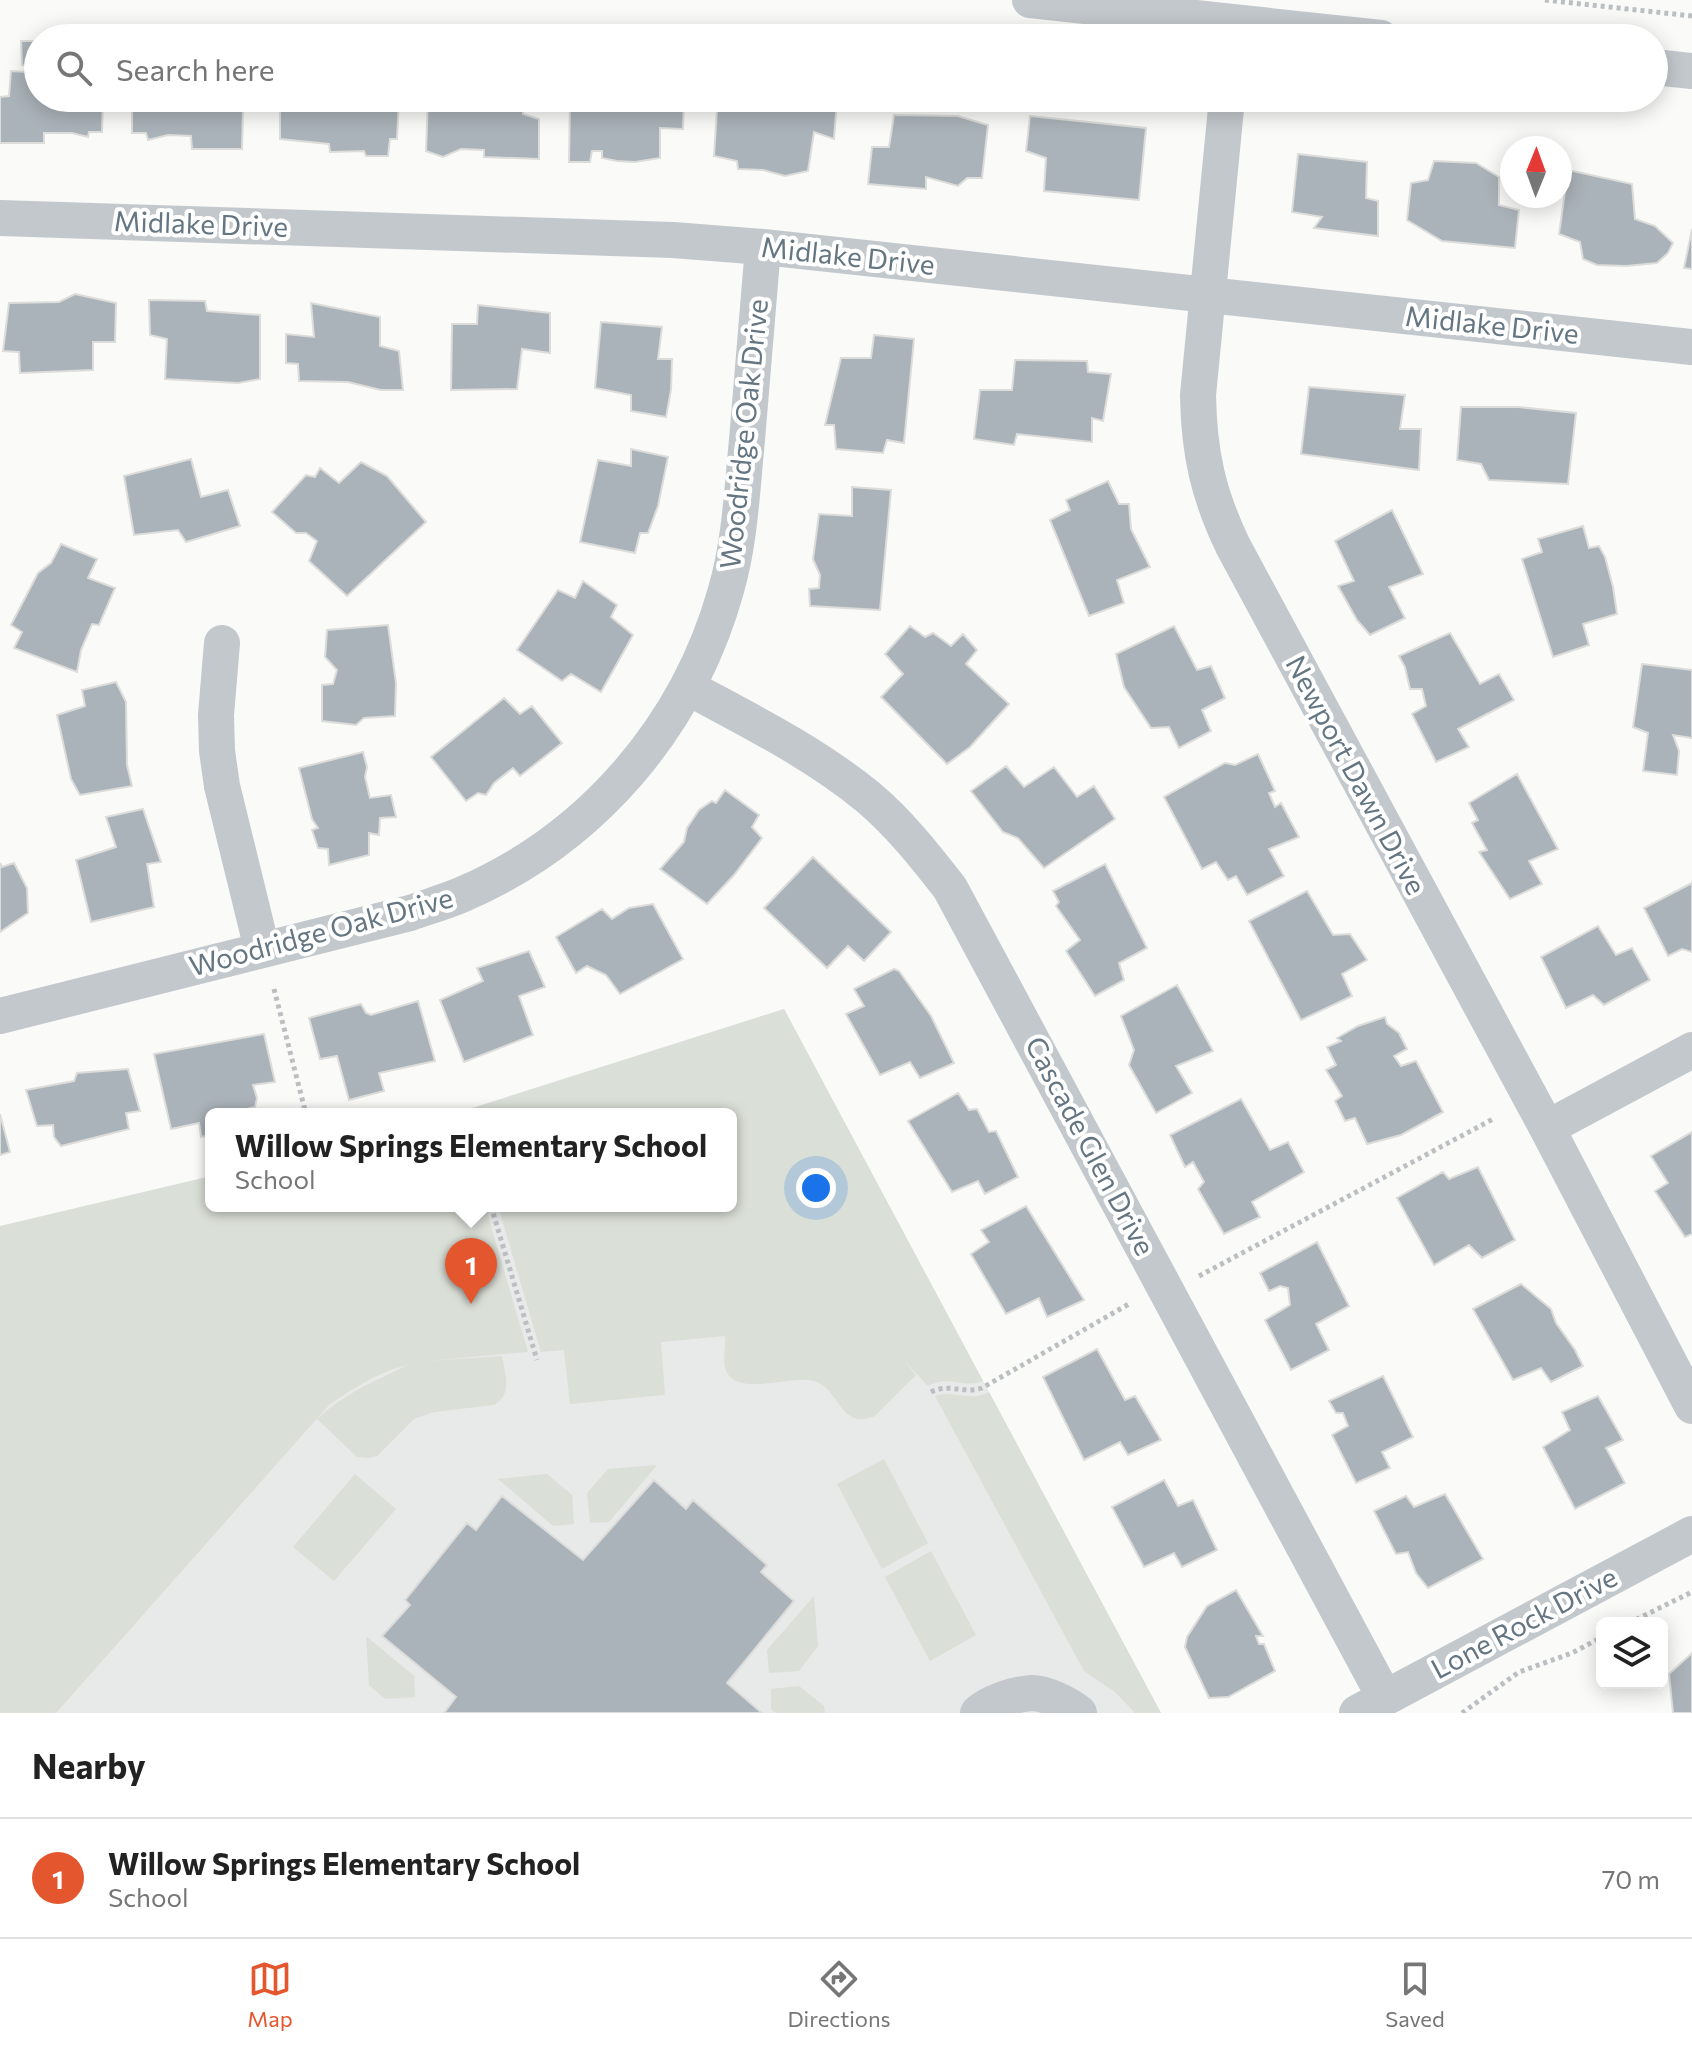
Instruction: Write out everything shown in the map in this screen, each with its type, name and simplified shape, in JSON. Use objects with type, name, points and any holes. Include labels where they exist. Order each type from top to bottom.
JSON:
[{"type":"street","points":[[1030,0],[1092,3],[1202,24]]},
{"type":"street","points":[[1668,68],[1692,71]]},
{"type":"street","name":"Newport Dawn Drive","points":[[1226,112],[1198,395],[1204,473],[1216,511],[1547,1128],[1692,1406]]},
{"type":"street","name":"Midlake Drive","points":[[0,218],[584,235],[763,247],[1692,347]]},
{"type":"street","name":"Woodridge Oak Drive","points":[[0,1016],[410,913],[462,895],[556,840],[598,806],[661,733],[689,688],[727,588],[737,538],[763,247]]},
{"type":"street","points":[[222,643],[216,715],[217,751],[222,786],[262,949]]},
{"type":"street","name":"Cascade Glen Drive","points":[[689,688],[810,754],[869,798],[917,845],[950,888],[1371,1705]]},
{"type":"street","points":[[1547,1128],[1692,1050]]},
{"type":"street","name":"Lone Rock Drive","points":[[1371,1705],[1692,1534]]},
{"type":"street","points":[[978,1713],[988,1704],[1033,1693],[1070,1706],[1079,1713]]},
{"type":"path","points":[[1545,0],[1692,16]]},
{"type":"path","points":[[274,989],[304,1108]]},
{"type":"path","points":[[1199,1276],[1495,1118]]},
{"type":"path","points":[[493,1212],[537,1360]]},
{"type":"path","points":[[931,1392],[941,1387],[971,1392],[982,1388],[1129,1304]]},
{"type":"path","points":[[1641,1617],[1692,1592]]},
{"type":"path","points":[[1462,1713],[1519,1672],[1572,1653],[1596,1640]]},
{"type":"shaded area","points":[[784,1009],[1161,1713],[0,1713],[0,1226],[205,1207],[205,1212],[737,1212],[737,1108],[474,1108]]},
{"type":"shaded area","points":[[784,1009],[983,1381],[942,1381],[928,1386],[902,1358],[916,1375],[875,1416],[855,1418],[817,1382],[794,1380],[752,1384],[730,1377],[724,1363],[725,1336],[661,1342],[665,1395],[570,1404],[564,1350],[541,1352],[500,1212],[737,1212],[737,1108],[472,1108]]},
{"type":"shaded area","points":[[205,1177],[205,1212],[487,1212],[528,1352],[427,1361],[502,1356],[506,1384],[504,1395],[494,1405],[434,1412],[414,1419],[377,1456],[357,1457],[317,1419],[349,1395],[408,1365],[377,1376],[329,1405],[56,1713],[0,1713],[0,1226]]},
{"type":"shaded area","points":[[989,1392],[1161,1713],[1135,1713],[1115,1692],[1084,1671],[935,1396],[975,1396]]},
{"type":"shaded area","points":[[884,1459],[928,1543],[882,1569],[837,1484]]},
{"type":"shaded area","points":[[657,1465],[609,1522],[590,1523],[587,1493],[608,1469]]},
{"type":"shaded area","points":[[355,1474],[396,1509],[334,1581],[293,1547]]},
{"type":"shaded area","points":[[547,1474],[572,1495],[574,1524],[553,1526],[498,1479]]},
{"type":"shaded area","points":[[931,1551],[976,1635],[930,1661],[885,1577]]},
{"type":"shaded area","points":[[814,1596],[818,1646],[799,1671],[769,1673],[767,1650]]},
{"type":"shaded area","points":[[366,1636],[414,1676],[415,1697],[385,1699],[369,1685]]},
{"type":"shaded area","points":[[799,1686],[824,1706],[825,1713],[776,1713],[771,1709],[771,1689]]},
{"type":"building","points":[[21,41],[24,41],[24,66]]},
{"type":"building","points":[[11,71],[24,72],[24,112],[103,112],[102,132],[89,132],[88,137],[72,133],[44,133],[44,143],[0,143],[0,97],[9,96]]},
{"type":"building","points":[[132,112],[243,112],[242,149],[192,149],[191,136],[168,135],[148,140],[146,133],[132,133]]},
{"type":"building","points":[[280,112],[398,112],[397,139],[390,139],[388,156],[366,156],[364,151],[330,152],[329,144],[280,139]]},
{"type":"building","points":[[427,112],[523,112],[539,119],[539,159],[484,157],[484,150],[461,149],[443,157],[426,151]]},
{"type":"building","points":[[570,112],[684,112],[683,129],[660,128],[660,158],[617,161],[602,158],[602,151],[592,151],[590,162],[569,162]]},
{"type":"building","points":[[717,112],[836,112],[834,139],[814,132],[808,171],[785,176],[763,170],[738,169],[737,161],[714,156]]},
{"type":"building","points":[[894,115],[958,116],[988,125],[982,178],[967,178],[958,186],[926,177],[926,189],[868,184],[872,147],[889,147]]},
{"type":"building","points":[[1030,116],[1146,128],[1139,200],[1044,191],[1046,158],[1026,151]]},
{"type":"building","points":[[1298,154],[1367,162],[1366,198],[1378,201],[1378,236],[1314,228],[1322,217],[1292,212]]},
{"type":"building","points":[[1434,161],[1476,163],[1499,177],[1500,208],[1519,210],[1515,248],[1442,241],[1407,220],[1411,183],[1428,180]]},
{"type":"building","points":[[1572,171],[1632,184],[1635,219],[1655,226],[1673,243],[1657,263],[1597,265],[1583,259],[1580,242],[1559,234],[1563,208],[1572,208]]},
{"type":"building","points":[[1692,229],[1692,269],[1684,268]]},
{"type":"building","points":[[75,294],[116,303],[115,342],[93,342],[93,370],[20,373],[19,352],[3,351],[9,303],[59,302]]},
{"type":"building","points":[[149,300],[205,301],[207,311],[260,315],[260,379],[238,383],[165,379],[167,339],[150,335]]},
{"type":"building","points":[[311,303],[380,317],[380,346],[399,351],[403,390],[381,390],[348,382],[299,381],[298,364],[286,363],[286,334],[314,337]]},
{"type":"building","points":[[478,305],[550,313],[550,353],[522,349],[517,389],[451,390],[452,324],[477,324]]},
{"type":"building","points":[[601,322],[662,327],[658,359],[672,359],[666,417],[631,411],[631,395],[595,388]]},
{"type":"building","points":[[874,335],[914,339],[904,443],[887,440],[883,453],[836,449],[834,425],[825,425],[841,358],[871,358]]},
{"type":"building","points":[[1015,360],[1087,361],[1088,372],[1111,374],[1103,421],[1092,418],[1092,442],[1017,434],[1014,445],[974,439],[980,390],[1012,390]]},
{"type":"building","points":[[1309,387],[1405,395],[1400,429],[1421,429],[1419,470],[1301,454]]},
{"type":"building","points":[[1461,407],[1518,407],[1576,413],[1568,484],[1489,480],[1481,464],[1457,460]]},
{"type":"building","points":[[631,449],[668,457],[658,506],[648,533],[640,533],[635,553],[580,542],[598,460],[631,466]]},
{"type":"building","points":[[191,459],[201,497],[228,490],[240,526],[186,542],[178,530],[134,535],[124,476]]},
{"type":"building","points":[[361,462],[387,476],[426,522],[347,596],[309,561],[317,541],[306,533],[296,533],[272,512],[306,475],[315,477],[320,468],[339,483]]},
{"type":"building","points":[[1108,481],[1119,504],[1129,504],[1131,529],[1150,567],[1117,580],[1124,603],[1089,616],[1050,520],[1070,510],[1066,500]]},
{"type":"building","points":[[852,487],[891,490],[880,610],[810,606],[809,589],[819,588],[820,575],[813,559],[819,514],[852,516]]},
{"type":"building","points":[[1392,510],[1423,574],[1389,587],[1405,618],[1370,635],[1357,620],[1338,586],[1354,581],[1335,541]]},
{"type":"building","points":[[1583,526],[1589,548],[1599,546],[1605,557],[1617,614],[1583,624],[1589,645],[1553,657],[1522,559],[1542,552],[1538,539]]},
{"type":"building","points":[[61,544],[97,559],[88,578],[115,588],[99,625],[92,624],[81,650],[77,672],[14,648],[22,632],[11,625],[38,573],[51,563]]},
{"type":"building","points":[[583,581],[617,605],[611,617],[633,635],[601,692],[571,674],[562,681],[517,650],[558,590],[575,598]]},
{"type":"building","points":[[388,625],[396,683],[395,716],[364,718],[356,725],[322,721],[322,685],[333,684],[337,670],[325,657],[327,630]]},
{"type":"building","points":[[910,626],[925,637],[933,633],[951,646],[963,634],[977,650],[966,664],[1009,704],[970,747],[947,764],[881,697],[903,674],[885,654]]},
{"type":"building","points":[[1174,626],[1197,670],[1211,666],[1225,698],[1202,710],[1211,731],[1179,748],[1169,727],[1151,728],[1124,687],[1116,654]]},
{"type":"building","points":[[1450,633],[1480,684],[1499,674],[1514,700],[1458,729],[1469,747],[1436,762],[1412,714],[1426,706],[1422,689],[1410,689],[1399,656]]},
{"type":"building","points":[[1642,664],[1692,670],[1692,738],[1673,735],[1679,751],[1677,775],[1643,771],[1648,733],[1633,727]]},
{"type":"building","points":[[116,682],[126,702],[127,765],[132,786],[80,795],[71,779],[57,715],[85,706],[82,690]]},
{"type":"building","points":[[504,698],[520,714],[532,706],[562,743],[520,776],[513,768],[494,783],[486,795],[478,793],[466,801],[431,757]]},
{"type":"building","points":[[363,752],[370,798],[391,795],[396,817],[380,818],[379,835],[369,833],[369,855],[329,865],[328,849],[318,848],[312,830],[318,828],[312,819],[299,768]]},
{"type":"building","points":[[1258,754],[1275,791],[1269,793],[1275,807],[1281,803],[1299,837],[1269,849],[1284,876],[1247,895],[1236,876],[1228,880],[1216,862],[1202,869],[1164,797],[1225,763],[1235,765]]},
{"type":"building","points":[[1006,766],[1024,787],[1054,767],[1077,797],[1094,786],[1115,819],[1044,868],[1018,838],[1003,832],[971,791]]},
{"type":"building","points":[[1517,774],[1558,849],[1529,861],[1542,884],[1510,899],[1479,852],[1487,850],[1472,823],[1478,820],[1469,803]]},
{"type":"building","points":[[725,790],[759,815],[752,827],[762,838],[707,904],[660,869],[684,842],[687,828],[699,810],[712,801],[716,803]]},
{"type":"building","points":[[143,809],[161,862],[147,864],[154,907],[91,922],[76,860],[116,847],[106,817]]},
{"type":"building","points":[[813,857],[891,932],[864,961],[848,946],[827,968],[764,908]]},
{"type":"building","points":[[0,863],[2,867],[14,863],[27,888],[28,913],[0,932]]},
{"type":"building","points":[[1105,864],[1147,948],[1119,963],[1124,980],[1095,996],[1066,951],[1080,940],[1056,906],[1059,902],[1053,891]]},
{"type":"building","points":[[1692,883],[1692,952],[1682,949],[1668,956],[1644,908]]},
{"type":"building","points":[[1307,891],[1333,935],[1350,934],[1367,960],[1342,974],[1352,996],[1301,1020],[1249,921]]},
{"type":"building","points":[[653,904],[683,959],[620,994],[606,975],[587,966],[576,973],[556,937],[602,909],[612,919],[629,908]]},
{"type":"building","points":[[1598,926],[1616,955],[1632,948],[1650,980],[1604,1005],[1593,995],[1566,1008],[1541,957]]},
{"type":"building","points":[[529,951],[545,987],[519,996],[533,1035],[464,1062],[440,1000],[483,981],[477,968]]},
{"type":"building","points":[[894,969],[899,971],[931,1016],[954,1063],[920,1078],[910,1062],[880,1075],[846,1014],[864,1006],[854,989]]},
{"type":"building","points":[[1177,985],[1213,1051],[1176,1066],[1192,1093],[1156,1113],[1129,1065],[1134,1050],[1121,1016]]},
{"type":"building","points":[[418,1001],[435,1061],[379,1073],[384,1091],[349,1100],[337,1056],[320,1059],[309,1018],[361,1004],[371,1015]]},
{"type":"building","points":[[1385,1017],[1387,1024],[1399,1033],[1407,1049],[1394,1056],[1401,1066],[1416,1061],[1443,1112],[1401,1135],[1367,1144],[1355,1118],[1345,1121],[1335,1101],[1342,1096],[1326,1070],[1336,1065],[1327,1047],[1341,1041],[1337,1038],[1358,1026]]},
{"type":"building","points":[[264,1034],[275,1082],[253,1085],[257,1098],[255,1107],[205,1108],[205,1136],[201,1137],[199,1123],[171,1129],[154,1054]]},
{"type":"building","points":[[128,1069],[140,1111],[126,1113],[129,1129],[61,1146],[54,1137],[53,1125],[37,1126],[26,1090],[74,1081],[77,1073]]},
{"type":"building","points":[[958,1093],[969,1110],[977,1109],[989,1132],[996,1131],[1018,1177],[985,1194],[978,1181],[952,1192],[908,1121]]},
{"type":"building","points":[[1241,1099],[1270,1150],[1288,1142],[1304,1172],[1252,1202],[1260,1217],[1224,1234],[1198,1189],[1204,1182],[1193,1162],[1185,1167],[1170,1135]]},
{"type":"building","points":[[0,1114],[10,1152],[0,1155]]},
{"type":"building","points":[[1692,1132],[1692,1234],[1685,1237],[1655,1191],[1668,1183],[1651,1156]]},
{"type":"building","points":[[1478,1167],[1515,1240],[1482,1258],[1469,1245],[1434,1265],[1397,1198],[1443,1172],[1449,1179]]},
{"type":"building","points":[[1026,1206],[1084,1300],[1047,1317],[1039,1298],[1006,1314],[971,1254],[989,1242],[981,1230]]},
{"type":"building","points":[[1317,1242],[1349,1306],[1316,1324],[1329,1350],[1291,1370],[1265,1320],[1290,1305],[1288,1288],[1280,1286],[1269,1291],[1260,1273]]},
{"type":"building","points":[[1521,1284],[1551,1309],[1556,1323],[1583,1366],[1551,1382],[1541,1368],[1513,1380],[1473,1309]]},
{"type":"building","points":[[1097,1349],[1125,1400],[1135,1396],[1161,1440],[1128,1455],[1120,1442],[1084,1460],[1043,1377]]},
{"type":"building","points":[[1383,1376],[1413,1437],[1382,1452],[1390,1468],[1356,1483],[1332,1435],[1348,1426],[1343,1413],[1336,1413],[1329,1401]]},
{"type":"building","points":[[1598,1396],[1623,1440],[1606,1448],[1625,1483],[1575,1509],[1543,1447],[1570,1430],[1562,1412]]},
{"type":"building","points":[[654,1480],[686,1509],[693,1500],[767,1565],[761,1572],[794,1601],[727,1683],[762,1713],[444,1713],[456,1697],[382,1636],[410,1605],[405,1600],[467,1523],[476,1530],[502,1496],[583,1560]]},
{"type":"building","points":[[1164,1480],[1178,1506],[1193,1500],[1217,1550],[1182,1567],[1174,1553],[1144,1567],[1112,1507]]},
{"type":"building","points":[[1445,1494],[1483,1559],[1428,1588],[1416,1573],[1408,1552],[1396,1554],[1374,1511],[1406,1496],[1414,1507]]},
{"type":"building","points":[[1236,1590],[1263,1636],[1256,1636],[1259,1644],[1264,1644],[1275,1671],[1228,1697],[1209,1698],[1185,1647],[1187,1637],[1207,1606]]},
{"type":"building","points":[[1692,1653],[1692,1713],[1673,1713],[1669,1674]]},
{"type":"place","name":"Willow Springs Elementary School","points":[[471,1304]]}]
